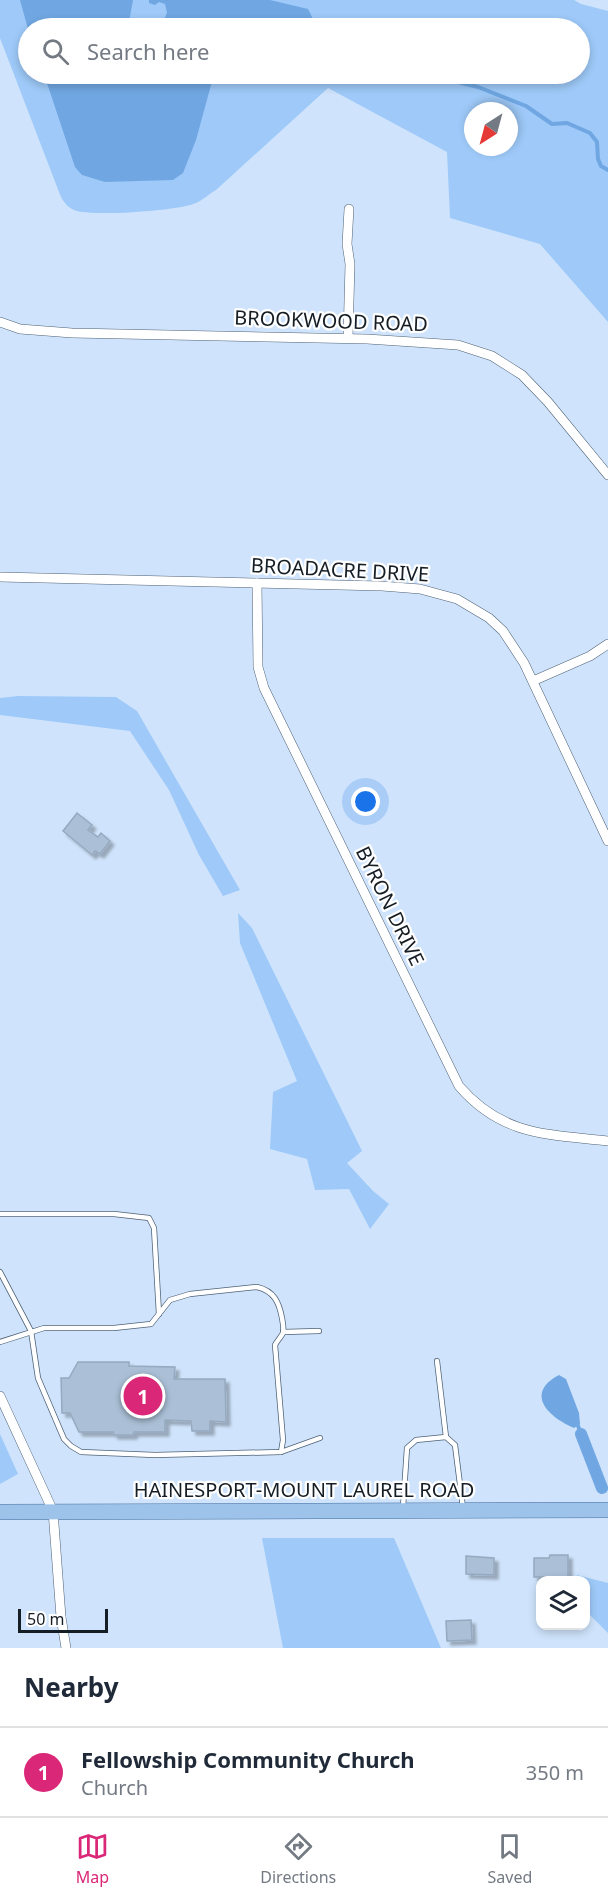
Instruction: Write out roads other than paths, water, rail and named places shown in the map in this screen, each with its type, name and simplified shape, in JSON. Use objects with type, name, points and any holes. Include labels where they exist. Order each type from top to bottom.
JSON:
[{"type":"main road","name":"HAINESPORT-MOUNT LAUREL ROAD","points":[[0,1512],[608,1510]]},
{"type":"street","points":[[348,338],[349,209]]},
{"type":"street","name":"BROOKWOOD ROAD","points":[[0,322],[20,329],[72,333],[348,338],[458,345],[492,356],[522,375],[608,475]]},
{"type":"street","name":"BROADACRE DRIVE","points":[[0,577],[391,587],[429,591],[457,598],[489,618],[503,631],[524,663],[608,841]]},
{"type":"street","name":"BYRON DRIVE","points":[[257,583],[258,667],[264,688],[459,1086],[483,1110],[513,1126],[530,1132],[608,1141]]},
{"type":"street","points":[[533,681],[590,656],[608,644]]},
{"type":"street","points":[[0,1396],[53,1511],[60,1606],[66,1648]]},
{"type":"lane","points":[[0,1214],[114,1214],[149,1218],[154,1228],[159,1314]]},
{"type":"lane","points":[[0,1272],[31,1331],[38,1378],[64,1439],[81,1452],[155,1455],[281,1452],[320,1438]]},
{"type":"lane","points":[[0,1342],[44,1328],[114,1328],[152,1324],[170,1300],[257,1287],[273,1295],[279,1305],[283,1332],[275,1345],[283,1440],[281,1452]]},
{"type":"lane","points":[[283,1332],[319,1331]]},
{"type":"lane","points":[[437,1361],[446,1437]]},
{"type":"lane","points":[[403,1511],[407,1448],[416,1440],[446,1437],[455,1444],[464,1510]]},
{"type":"waterway","points":[[466,84],[526,106],[552,124],[567,123],[590,133],[597,142],[598,159],[601,166],[608,170]]},
{"type":"waterway","points":[[577,1423],[581,1434]]},
{"type":"waterway","points":[[581,1434],[602,1488]]},
{"type":"place","name":"Fellowship Community Church","points":[[143,1396]]}]
